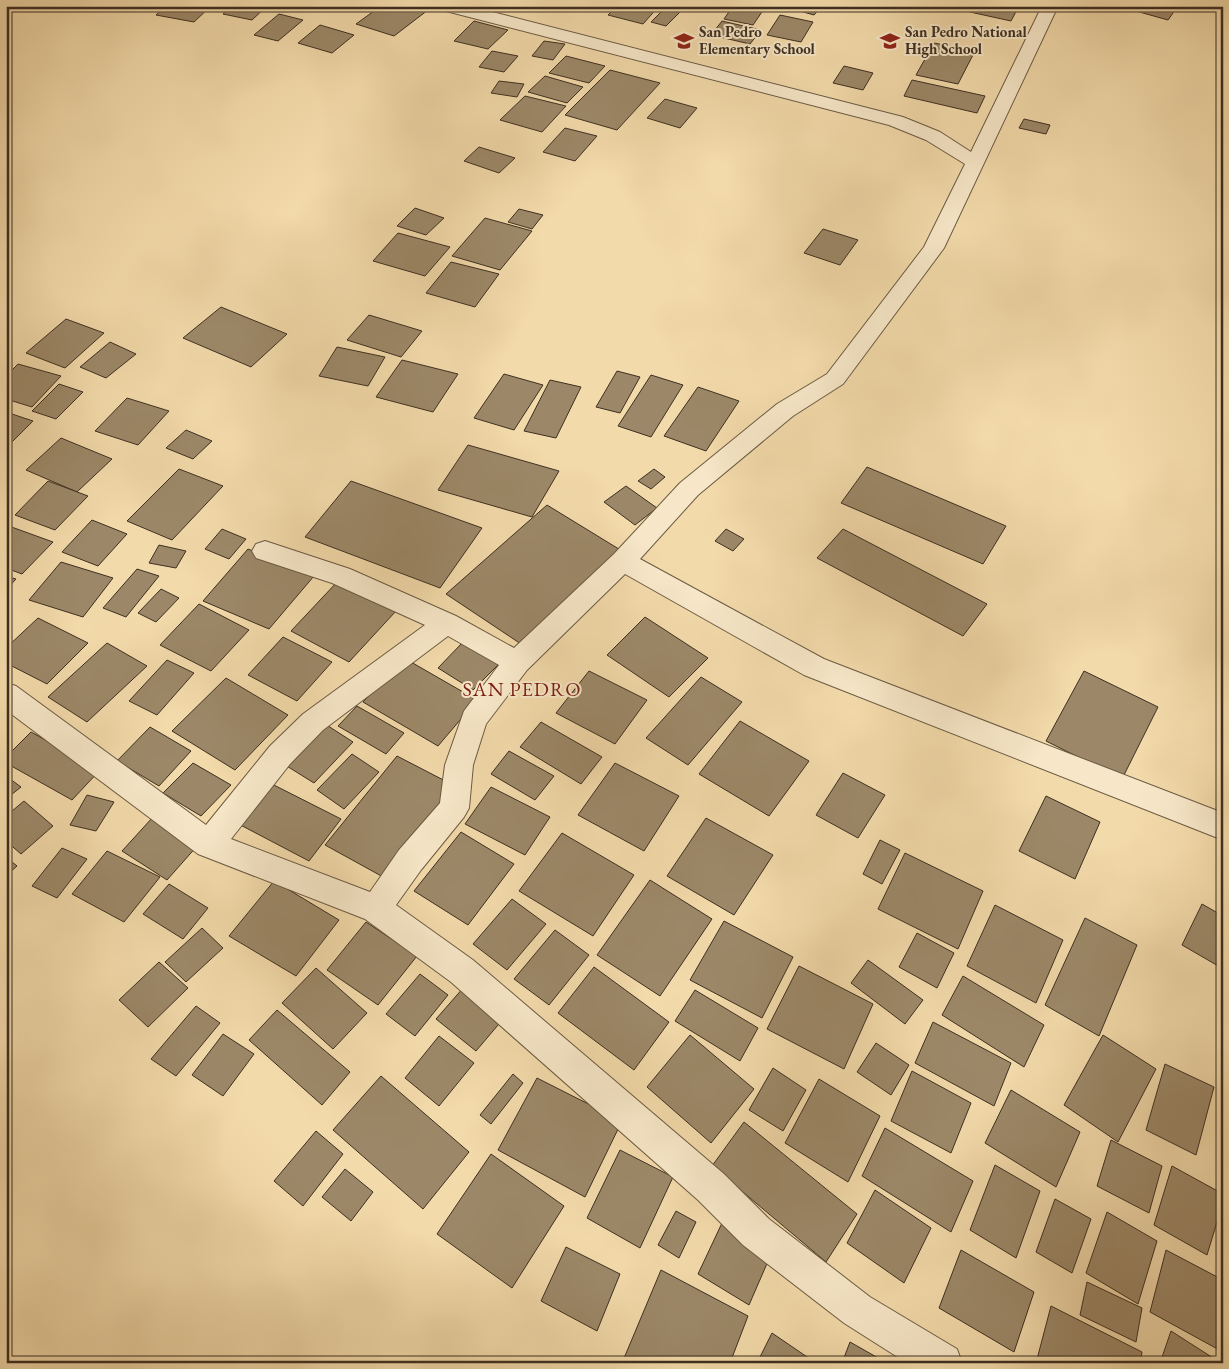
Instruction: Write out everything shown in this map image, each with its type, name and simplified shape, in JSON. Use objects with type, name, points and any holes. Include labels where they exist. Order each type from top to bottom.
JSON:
[{"type":"street","points":[[448,6],[896,121],[933,136],[974,162]]},
{"type":"street","points":[[376,909],[410,860],[454,808],[459,765],[474,719],[517,662],[623,561],[689,489],[785,410],[835,379],[934,248],[974,162],[1023,66],[1050,6]]},
{"type":"street","points":[[266,551],[341,576],[447,623],[517,662]]},
{"type":"street","points":[[623,561],[814,667],[1223,827]]},
{"type":"street","points":[[209,844],[273,762],[313,722],[447,623]]},
{"type":"street","points":[[6,694],[209,844],[376,909],[462,971],[711,1187],[756,1232],[857,1310],[944,1363]]},
{"type":"building","points":[[166,6],[211,6],[194,22],[156,15]]},
{"type":"building","points":[[232,6],[267,6],[252,20],[223,14]]},
{"type":"building","points":[[381,6],[416,6],[428,10],[394,36],[356,24]]},
{"type":"building","points":[[617,6],[659,6],[643,24],[608,15]]},
{"type":"building","points":[[733,6],[766,6],[753,25],[724,19]]},
{"type":"building","points":[[782,6],[822,6],[814,15]]},
{"type":"building","points":[[974,6],[1019,6],[1011,21],[970,12]]},
{"type":"building","points":[[1118,6],[1178,6],[1168,20]]},
{"type":"building","points":[[666,7],[681,11],[666,26],[651,22]]},
{"type":"building","points":[[279,14],[303,20],[278,41],[254,35]]},
{"type":"building","points":[[780,15],[813,22],[801,42],[767,35]]},
{"type":"building","points":[[474,21],[508,30],[488,49],[454,41]]},
{"type":"building","points":[[722,21],[761,30],[750,44],[711,35]]},
{"type":"building","points":[[320,25],[354,35],[332,53],[298,43]]},
{"type":"building","points":[[544,41],[565,44],[553,60],[532,56]]},
{"type":"building","points":[[934,43],[975,51],[958,84],[916,75]]},
{"type":"building","points":[[492,51],[518,56],[504,72],[479,67]]},
{"type":"building","points":[[566,56],[605,66],[589,83],[549,73]]},
{"type":"building","points":[[844,66],[873,73],[863,90],[833,83]]},
{"type":"building","points":[[610,70],[660,83],[617,130],[565,115]]},
{"type":"building","points":[[545,76],[583,87],[567,103],[528,92]]},
{"type":"building","points":[[912,80],[985,96],[977,113],[904,96]]},
{"type":"building","points":[[499,81],[524,84],[517,97],[491,93]]},
{"type":"building","points":[[525,96],[566,106],[542,132],[500,120]]},
{"type":"building","points":[[665,99],[697,108],[680,128],[647,118]]},
{"type":"building","points":[[1024,119],[1050,125],[1046,134],[1019,128]]},
{"type":"building","points":[[565,128],[597,136],[575,161],[543,152]]},
{"type":"building","points":[[479,147],[515,158],[499,173],[464,161]]},
{"type":"building","points":[[415,208],[444,218],[426,235],[397,226]]},
{"type":"building","points":[[519,209],[543,215],[532,229],[508,222]]},
{"type":"building","points":[[485,218],[532,231],[500,270],[452,256]]},
{"type":"building","points":[[823,229],[858,240],[840,265],[804,253]]},
{"type":"building","points":[[398,233],[450,247],[425,276],[373,261]]},
{"type":"building","points":[[451,262],[499,274],[475,307],[426,293]]},
{"type":"building","points":[[221,307],[287,334],[251,367],[183,338]]},
{"type":"building","points":[[369,315],[422,331],[401,357],[347,340]]},
{"type":"building","points":[[66,319],[104,333],[65,368],[26,353]]},
{"type":"building","points":[[110,342],[136,354],[106,378],[80,367]]},
{"type":"building","points":[[337,347],[385,357],[368,386],[319,376]]},
{"type":"building","points":[[402,360],[458,374],[433,412],[376,397]]},
{"type":"building","points":[[18,364],[61,376],[32,407],[6,399],[6,376]]},
{"type":"building","points":[[617,371],[640,377],[620,413],[596,407]]},
{"type":"building","points":[[504,374],[543,385],[514,430],[474,418]]},
{"type":"building","points":[[651,375],[683,385],[651,437],[618,426]]},
{"type":"building","points":[[550,380],[581,387],[556,438],[524,431]]},
{"type":"building","points":[[59,384],[83,392],[56,419],[32,411]]},
{"type":"building","points":[[698,387],[739,401],[706,451],[664,436]]},
{"type":"building","points":[[127,398],[169,411],[138,445],[95,431]]},
{"type":"building","points":[[6,412],[33,421],[6,448]]},
{"type":"building","points":[[186,430],[212,441],[193,459],[166,448]]},
{"type":"building","points":[[61,438],[112,459],[77,492],[26,470]]},
{"type":"building","points":[[468,445],[559,471],[532,517],[438,490]]},
{"type":"building","points":[[867,467],[1006,526],[983,564],[841,503]]},
{"type":"building","points":[[179,469],[223,486],[172,540],[127,521]]},
{"type":"building","points":[[654,469],[665,477],[651,489],[638,481]]},
{"type":"building","points":[[48,481],[88,496],[55,530],[15,515]]},
{"type":"building","points":[[351,481],[482,528],[440,588],[305,537]]},
{"type":"building","points":[[626,486],[657,508],[635,525],[604,502]]},
{"type":"building","points":[[547,505],[627,554],[527,648],[446,594]]},
{"type":"building","points":[[92,520],[127,534],[98,566],[62,552]]},
{"type":"building","points":[[6,525],[53,542],[22,574],[6,568]]},
{"type":"building","points":[[222,529],[246,539],[229,559],[205,549]]},
{"type":"building","points":[[726,529],[744,539],[733,551],[715,541]]},
{"type":"building","points":[[843,529],[987,604],[963,636],[817,558]]},
{"type":"building","points":[[159,545],[186,551],[176,568],[149,563]]},
{"type":"building","points":[[248,549],[314,576],[269,629],[203,601]]},
{"type":"building","points":[[61,562],[113,578],[83,617],[29,600]]},
{"type":"building","points":[[137,569],[159,576],[126,617],[103,608]]},
{"type":"building","points":[[6,576],[16,579],[6,590]]},
{"type":"building","points":[[338,581],[396,611],[349,662],[291,631]]},
{"type":"building","points":[[161,589],[179,598],[156,622],[138,613]]},
{"type":"building","points":[[199,604],[249,630],[211,671],[160,645]]},
{"type":"building","points":[[645,617],[708,658],[669,697],[607,655]]},
{"type":"building","points":[[38,618],[88,643],[47,684],[6,663],[6,648]]},
{"type":"building","points":[[283,637],[332,662],[297,701],[248,675]]},
{"type":"building","points":[[463,642],[499,664],[473,690],[438,668]]},
{"type":"building","points":[[107,643],[147,666],[87,722],[48,697]]},
{"type":"building","points":[[404,658],[477,700],[438,746],[363,702]]},
{"type":"building","points":[[167,660],[194,673],[157,715],[129,701]]},
{"type":"building","points":[[589,671],[647,700],[615,744],[556,713]]},
{"type":"building","points":[[1084,671],[1158,707],[1122,779],[1046,741]]},
{"type":"building","points":[[701,677],[742,702],[688,765],[646,738]]},
{"type":"building","points":[[226,678],[288,715],[235,770],[172,731]]},
{"type":"building","points":[[357,706],[404,733],[386,754],[338,726]]},
{"type":"building","points":[[740,721],[809,761],[769,816],[699,774]]},
{"type":"building","points":[[322,722],[353,742],[314,783],[282,763]]},
{"type":"building","points":[[541,722],[602,757],[581,784],[520,747]]},
{"type":"building","points":[[150,727],[191,751],[159,786],[117,761]]},
{"type":"building","points":[[31,732],[100,770],[72,800],[6,763],[6,757]]},
{"type":"building","points":[[509,751],[554,776],[535,800],[491,774]]},
{"type":"building","points":[[352,754],[379,772],[344,809],[317,790]]},
{"type":"building","points":[[397,756],[455,786],[385,878],[325,845]]},
{"type":"building","points":[[193,763],[231,785],[201,816],[163,793]]},
{"type":"building","points":[[615,763],[679,796],[644,851],[578,815]]},
{"type":"building","points":[[843,773],[885,795],[858,838],[816,815]]},
{"type":"building","points":[[6,776],[21,787],[6,799]]},
{"type":"building","points":[[264,780],[341,819],[309,861],[231,820]]},
{"type":"building","points":[[491,787],[550,817],[525,855],[465,824]]},
{"type":"building","points":[[87,795],[114,802],[96,831],[70,825]]},
{"type":"building","points":[[1046,796],[1100,822],[1075,879],[1019,851]]},
{"type":"building","points":[[24,801],[53,826],[21,854],[6,841],[6,816]]},
{"type":"building","points":[[153,817],[198,845],[167,880],[122,851]]},
{"type":"building","points":[[706,818],[773,855],[734,915],[667,876]]},
{"type":"building","points":[[461,832],[514,864],[468,925],[414,891]]},
{"type":"building","points":[[562,833],[634,875],[593,936],[519,891]]},
{"type":"building","points":[[880,840],[900,850],[882,884],[863,874]]},
{"type":"building","points":[[62,848],[87,859],[57,898],[32,886]]},
{"type":"building","points":[[107,851],[160,877],[124,922],[72,894]]},
{"type":"building","points":[[905,853],[983,891],[958,949],[878,909]]},
{"type":"building","points":[[6,857],[17,866],[6,876]]},
{"type":"building","points":[[650,880],[712,919],[660,996],[597,955]]},
{"type":"building","points":[[274,881],[339,920],[296,976],[229,936]]},
{"type":"building","points":[[169,884],[208,908],[183,939],[143,914]]},
{"type":"building","points":[[512,899],[546,924],[507,970],[473,944]]},
{"type":"building","points":[[1202,904],[1223,916],[1223,962],[1220,967],[1182,945]]},
{"type":"building","points":[[995,905],[1063,940],[1036,1003],[967,966]]},
{"type":"building","points":[[1085,918],[1137,945],[1099,1036],[1045,1005]]},
{"type":"building","points":[[724,921],[793,957],[762,1018],[690,980]]},
{"type":"building","points":[[366,922],[417,956],[378,1005],[327,970]]},
{"type":"building","points":[[202,928],[223,948],[186,982],[165,962]]},
{"type":"building","points":[[555,930],[589,955],[549,1005],[514,979]]},
{"type":"building","points":[[917,933],[954,953],[937,988],[899,967]]},
{"type":"building","points":[[868,960],[923,1000],[905,1024],[851,983]]},
{"type":"building","points":[[159,962],[188,988],[148,1027],[119,1000]]},
{"type":"building","points":[[799,966],[873,1004],[844,1069],[767,1029]]},
{"type":"building","points":[[594,967],[669,1022],[634,1070],[558,1013]]},
{"type":"building","points":[[316,968],[367,1013],[333,1049],[282,1003]]},
{"type":"building","points":[[420,974],[448,995],[415,1036],[386,1014]]},
{"type":"building","points":[[963,976],[1044,1025],[1024,1067],[942,1015]]},
{"type":"building","points":[[464,987],[504,1018],[476,1051],[436,1019]]},
{"type":"building","points":[[695,990],[758,1028],[740,1061],[675,1021]]},
{"type":"building","points":[[196,1006],[220,1023],[176,1076],[151,1059]]},
{"type":"building","points":[[277,1010],[350,1072],[322,1105],[249,1040]]},
{"type":"building","points":[[933,1022],[1011,1063],[994,1106],[915,1063]]},
{"type":"building","points":[[223,1034],[254,1054],[223,1096],[192,1075]]},
{"type":"building","points":[[690,1035],[754,1089],[711,1143],[647,1087]]},
{"type":"building","points":[[1103,1035],[1156,1069],[1118,1142],[1064,1105]]},
{"type":"building","points":[[439,1036],[474,1063],[439,1106],[405,1078]]},
{"type":"building","points":[[876,1043],[909,1065],[891,1095],[857,1072]]},
{"type":"building","points":[[1165,1064],[1214,1087],[1196,1155],[1146,1130]]},
{"type":"building","points":[[773,1068],[806,1090],[783,1131],[749,1110]]},
{"type":"building","points":[[912,1071],[971,1103],[951,1153],[891,1121]]},
{"type":"building","points":[[513,1074],[523,1083],[491,1124],[480,1115]]},
{"type":"building","points":[[381,1076],[469,1152],[423,1209],[333,1130]]},
{"type":"building","points":[[537,1078],[622,1121],[585,1197],[498,1150]]},
{"type":"building","points":[[819,1079],[880,1116],[848,1182],[785,1143]]},
{"type":"building","points":[[1011,1090],[1080,1132],[1056,1187],[985,1143]]},
{"type":"building","points":[[744,1122],[857,1214],[826,1262],[712,1166]]},
{"type":"building","points":[[885,1128],[973,1181],[951,1232],[862,1176]]},
{"type":"building","points":[[316,1131],[343,1154],[303,1206],[274,1181]]},
{"type":"building","points":[[1111,1140],[1162,1166],[1149,1213],[1097,1186]]},
{"type":"building","points":[[620,1150],[673,1177],[640,1248],[587,1218]]},
{"type":"building","points":[[491,1154],[564,1206],[512,1288],[437,1234]]},
{"type":"building","points":[[995,1165],[1040,1191],[1016,1258],[970,1230]]},
{"type":"building","points":[[1172,1166],[1223,1194],[1223,1202],[1207,1255],[1154,1225]]},
{"type":"building","points":[[345,1169],[373,1192],[351,1221],[322,1197]]},
{"type":"building","points":[[875,1190],[931,1228],[904,1283],[847,1243]]},
{"type":"building","points":[[1055,1199],[1091,1219],[1072,1273],[1036,1252]]},
{"type":"building","points":[[676,1211],[696,1222],[679,1258],[658,1245]]},
{"type":"building","points":[[1107,1212],[1157,1241],[1138,1304],[1086,1273]]},
{"type":"building","points":[[722,1223],[772,1252],[749,1305],[698,1274]]},
{"type":"building","points":[[566,1247],[620,1274],[597,1331],[541,1301]]},
{"type":"building","points":[[961,1250],[1034,1292],[1014,1352],[939,1308]]},
{"type":"building","points":[[1166,1250],[1223,1280],[1223,1352],[1150,1312]]},
{"type":"building","points":[[661,1270],[748,1316],[730,1363],[622,1363]]},
{"type":"building","points":[[1087,1282],[1142,1308],[1136,1342],[1080,1315]]},
{"type":"building","points":[[1051,1306],[1142,1352],[1140,1363],[1036,1363]]},
{"type":"building","points":[[1171,1331],[1221,1363],[1160,1363]]},
{"type":"building","points":[[772,1333],[816,1363],[757,1363]]},
{"type":"building","points":[[850,1342],[887,1363],[842,1363]]},
{"type":"place","name":"San Pedro Elementary School","points":[[684,41]]},
{"type":"place","name":"San Pedro National High School","points":[[890,41]]},
{"type":"district","name":"SAN PEDRO","points":[[522,689]]}]
